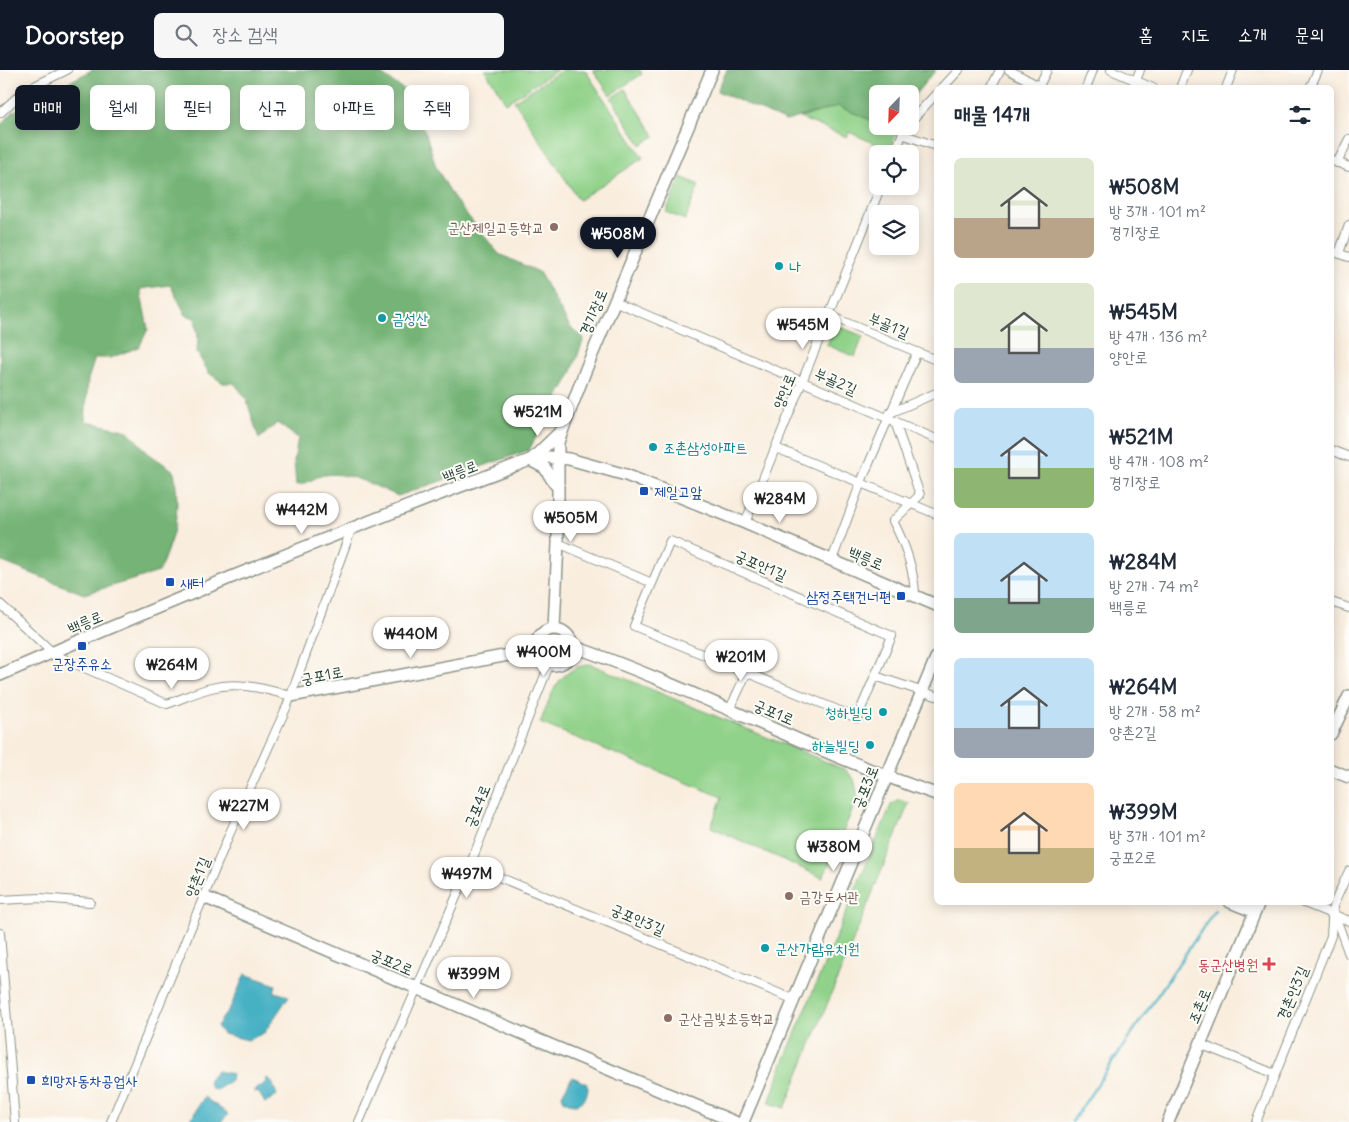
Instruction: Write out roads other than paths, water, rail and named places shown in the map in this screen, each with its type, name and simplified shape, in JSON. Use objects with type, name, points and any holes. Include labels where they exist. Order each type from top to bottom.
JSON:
[{"type":"street","points":[[0,112],[24,91],[67,70]]},
{"type":"street","name":"경기장로","points":[[556,458],[561,431],[712,70]]},
{"type":"street","points":[[945,85],[959,70]]},
{"type":"street","points":[[992,85],[1000,70]]},
{"type":"street","points":[[1009,70],[1035,85]]},
{"type":"street","points":[[1040,85],[1047,70]]},
{"type":"street","points":[[1087,85],[1093,70]]},
{"type":"street","points":[[1111,70],[1135,84],[1140,70]]},
{"type":"street","points":[[1181,85],[1187,70]]},
{"type":"street","points":[[1229,85],[1233,70]]},
{"type":"street","points":[[1311,85],[1318,70]]},
{"type":"street","points":[[919,112],[934,96]]},
{"type":"street","points":[[914,135],[934,145]]},
{"type":"street","points":[[1349,139],[1334,161],[1349,167]]},
{"type":"street","name":"양안로","points":[[745,523],[877,195]]},
{"type":"street","points":[[1349,225],[1335,252],[1349,258]]},
{"type":"street","name":"부골2길","points":[[614,301],[891,418],[934,438]]},
{"type":"street","name":"부골1길","points":[[830,316],[934,359]]},
{"type":"street","points":[[832,560],[861,482],[891,418],[916,352]]},
{"type":"street","points":[[891,418],[934,394]]},
{"type":"street","points":[[891,418],[902,436],[920,495],[893,521],[906,545],[915,595]]},
{"type":"street","points":[[557,488],[546,468],[530,460],[556,438],[561,431]]},
{"type":"street","points":[[561,431],[562,441],[569,452],[613,471]]},
{"type":"street","points":[[776,448],[934,513]]},
{"type":"street","points":[[1334,451],[1349,456]]},
{"type":"street","points":[[554,628],[558,543],[556,458]]},
{"type":"street","name":"백릉로","points":[[0,675],[351,530],[530,460],[556,458],[581,462],[613,471],[745,523],[934,604]]},
{"type":"street","points":[[557,488],[564,469],[571,464],[581,462]]},
{"type":"street","name":"양촌1길","points":[[111,1122],[204,897],[291,696],[351,530]]},
{"type":"street","name":"궁포안1길","points":[[652,583],[670,541],[892,636],[874,676]]},
{"type":"street","points":[[558,543],[652,583],[634,626],[857,718],[874,676],[934,695]]},
{"type":"street","points":[[1334,603],[1349,608]]},
{"type":"street","points":[[0,604],[52,652],[80,667],[167,704],[212,688],[235,685],[255,687],[291,696]]},
{"type":"street","points":[[554,628],[564,632],[572,646],[566,661],[555,666],[540,660],[535,650],[540,635],[554,628]]},
{"type":"street","name":"궁포1로","points":[[572,646],[730,710],[885,777],[934,793]]},
{"type":"street","name":"궁포1로","points":[[291,696],[535,650]]},
{"type":"street","name":"궁포3로","points":[[743,1122],[934,663]]},
{"type":"street","name":"궁포4로","points":[[359,1122],[470,865],[550,665]]},
{"type":"street","points":[[730,710],[747,672]]},
{"type":"street","points":[[1334,728],[1349,696]]},
{"type":"street","points":[[1334,771],[1349,777]]},
{"type":"street","name":"궁포안3길","points":[[470,865],[795,1000]]},
{"type":"street","name":"경촌안3길","points":[[1334,904],[1349,871]]},
{"type":"street","name":"궁포2로","points":[[204,897],[735,1122]]},
{"type":"street","points":[[0,900],[40,898],[90,902]]},
{"type":"street","points":[[1244,905],[1257,908]]},
{"type":"street","points":[[1310,905],[1349,920]]},
{"type":"street","name":"경촌안3길","points":[[1256,1122],[1331,936],[1333,905]]},
{"type":"street","name":"조촌로","points":[[1168,1122],[1257,908]]},
{"type":"street","points":[[1334,914],[1349,954]]},
{"type":"street","points":[[0,933],[15,1122]]},
{"type":"street","points":[[1200,1044],[1275,1074]]},
{"type":"water","points":[[245,974],[276,985],[274,992],[289,996],[264,1033],[248,1040],[223,1034],[217,1026],[231,1006]]},
{"type":"water","points":[[217,1071],[232,1074],[231,1080],[217,1090],[211,1088],[208,1081]]},
{"type":"water","points":[[572,1077],[586,1083],[588,1088],[583,1101],[577,1104],[564,1101],[562,1095]]},
{"type":"water","points":[[267,1078],[272,1082],[277,1095],[265,1103],[259,1093],[253,1092],[265,1083]]},
{"type":"water","points":[[204,1097],[228,1114],[221,1122],[189,1122]]},
{"type":"waterway","points":[[1072,1122],[1215,910]]},
{"type":"place","name":"군산제일고등학교","points":[[554,227]]},
{"type":"place","name":"나","points":[[779,266]]},
{"type":"place","name":"금성산","points":[[382,318]]},
{"type":"place","name":"조촌삼성아파트","points":[[653,447]]},
{"type":"place","name":"제일고앞","points":[[644,491]]},
{"type":"place","name":"새터","points":[[170,582]]},
{"type":"place","name":"삼정주택건너편","points":[[901,596]]},
{"type":"place","name":"군장주유소","points":[[82,646]]},
{"type":"place","name":"청하빌딩","points":[[883,712]]},
{"type":"place","name":"하늘빌딩","points":[[870,745]]},
{"type":"place","name":"금강도서관","points":[[789,896]]},
{"type":"place","name":"군산가람유치원","points":[[765,948]]},
{"type":"place","name":"동군산병원","points":[[1269,964]]},
{"type":"place","name":"군산금빛초등학교","points":[[668,1018]]},
{"type":"place","name":"희망자동차공업사","points":[[31,1080]]}]
